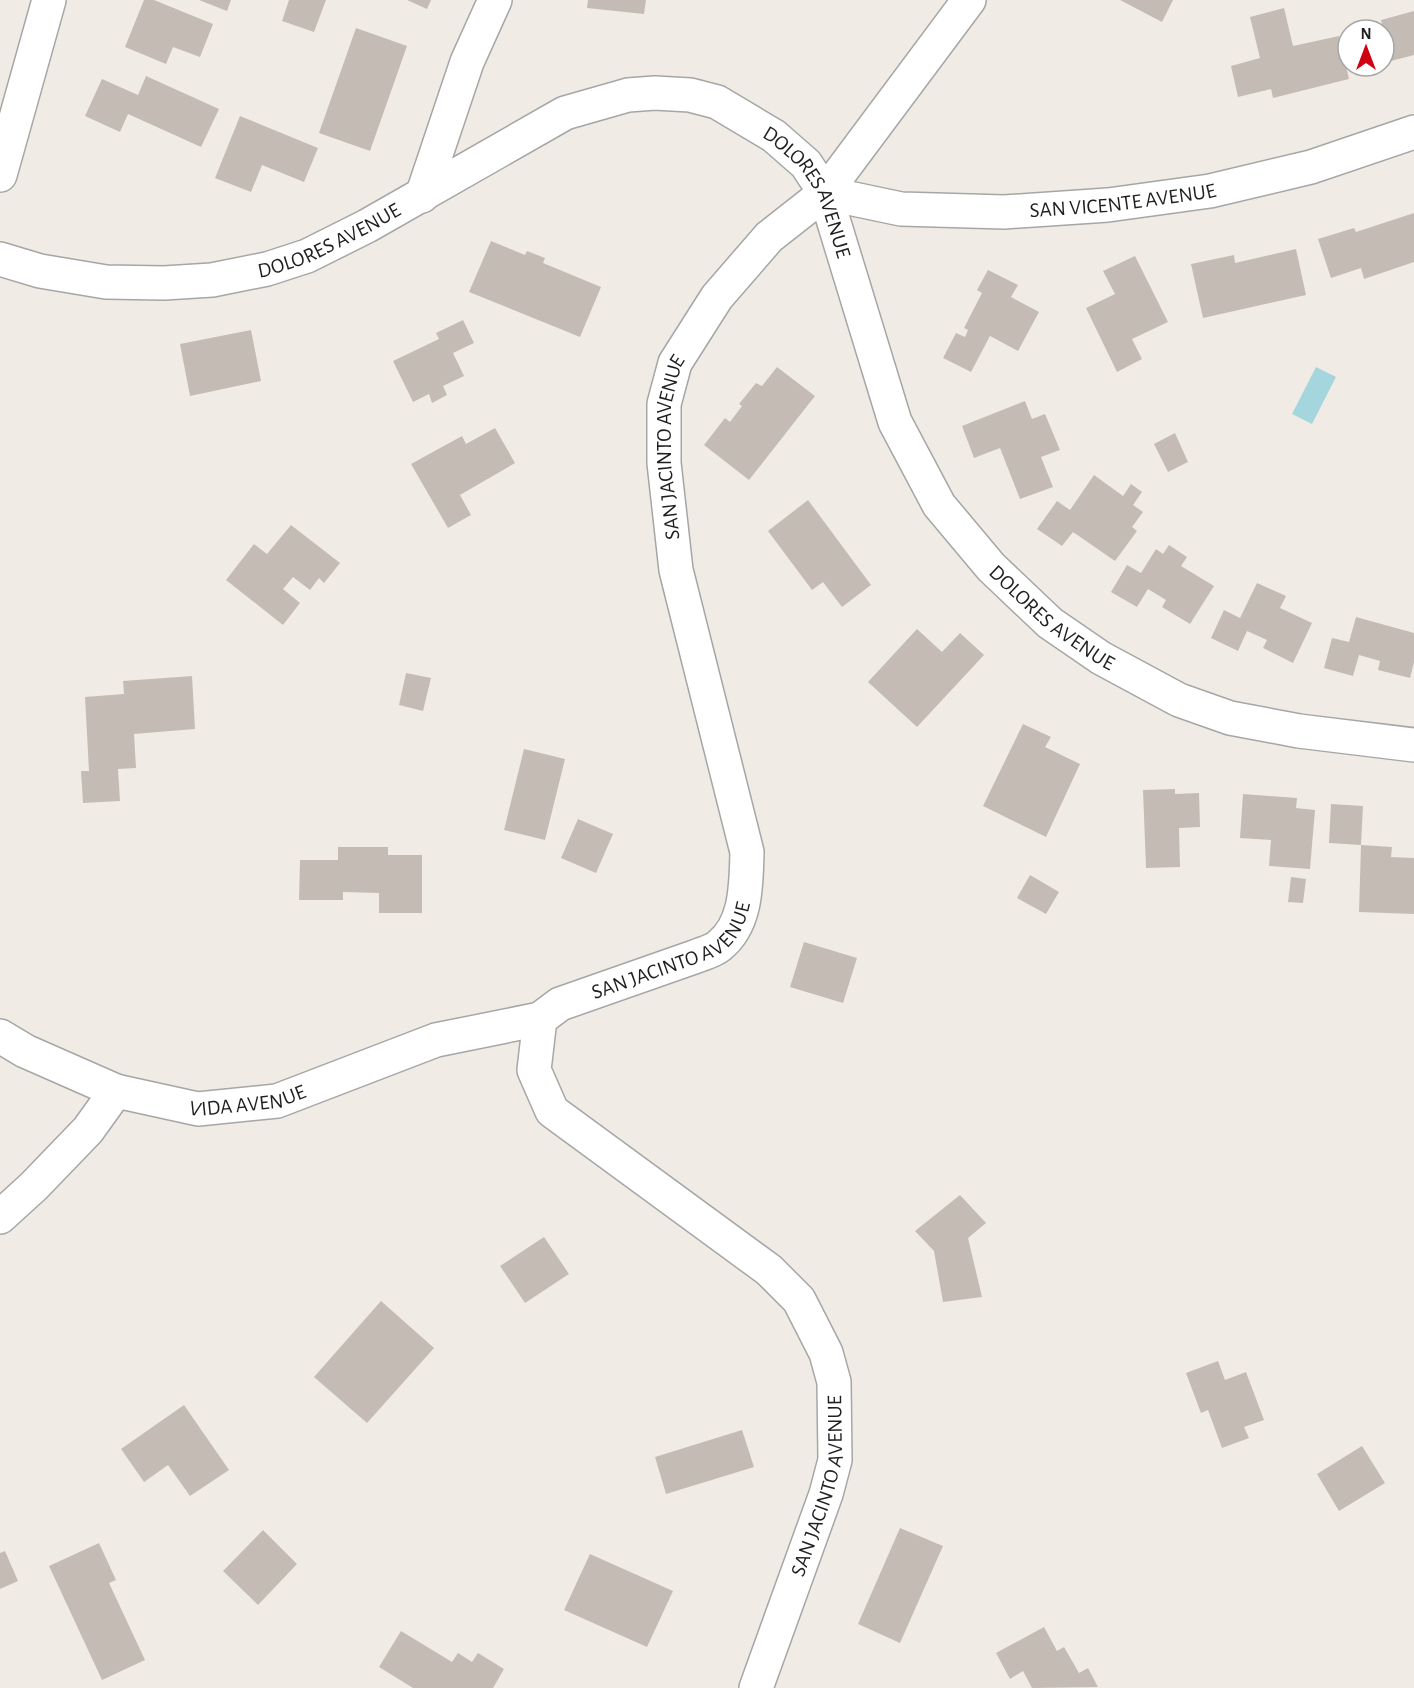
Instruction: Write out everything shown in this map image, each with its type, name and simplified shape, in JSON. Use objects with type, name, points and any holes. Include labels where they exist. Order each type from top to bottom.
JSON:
[{"type":"street","points":[[0,175],[49,0]]},
{"type":"street","points":[[423,196],[467,62],[495,0]]},
{"type":"street","name":"SAN JACINTO AVENUE","points":[[756,1688],[826,1494],[835,1460],[834,1382],[826,1353],[799,1300],[769,1270],[552,1111],[534,1070],[540,1018],[560,1004],[697,956],[719,946],[736,925],[745,896],[747,852],[676,570],[664,463],[664,404],[675,363],[717,297],[770,237],[825,193],[969,0]]},
{"type":"street","name":"DOLORES AVENUE","points":[[0,260],[40,271],[106,282],[164,283],[212,280],[267,269],[307,256],[423,196],[565,112],[628,95],[655,93],[690,95],[717,102],[774,136],[806,164],[825,193],[895,422],[939,505],[991,567],[1050,623],[1101,658],[1179,700],[1230,718],[1299,731],[1414,745]]},
{"type":"street","name":"SAN VICENTE AVENUE","points":[[825,193],[901,209],[1004,212],[1108,205],[1210,190],[1311,167],[1414,132]]},
{"type":"street","name":"VIDA AVENUE","points":[[0,1036],[25,1051],[116,1091],[198,1109],[277,1101],[435,1040],[540,1018]]},
{"type":"street","points":[[0,1216],[34,1186],[88,1130],[116,1091]]},
{"type":"water","points":[[1316,367],[1336,377],[1312,424],[1292,414]]},
{"type":"building","points":[[144,0],[154,0],[213,24],[200,57],[173,47],[166,64],[125,47]]},
{"type":"building","points":[[199,0],[231,0],[227,11]]},
{"type":"building","points":[[289,0],[326,0],[314,32],[282,21]]},
{"type":"building","points":[[407,0],[431,0],[427,9]]},
{"type":"building","points":[[588,0],[646,0],[644,14],[587,8]]},
{"type":"building","points":[[1120,0],[1173,0],[1162,22]]},
{"type":"building","points":[[1284,8],[1293,46],[1336,37],[1336,78],[1349,79],[1273,98],[1271,89],[1238,97],[1231,66],[1260,58],[1250,17]]},
{"type":"building","points":[[1414,11],[1414,55],[1396,60],[1396,18],[1388,18]]},
{"type":"building","points":[[356,28],[407,46],[370,151],[319,133]]},
{"type":"building","points":[[146,76],[219,109],[201,147],[128,114],[120,132],[85,116],[102,79],[138,95]]},
{"type":"building","points":[[240,116],[318,148],[304,182],[262,165],[251,192],[215,178]]},
{"type":"building","points":[[1414,213],[1414,262],[1364,279],[1361,268],[1331,278],[1318,239],[1354,228],[1356,232]]},
{"type":"building","points":[[491,241],[525,255],[527,251],[545,258],[543,263],[601,287],[580,337],[469,292]]},
{"type":"building","points":[[1296,249],[1306,295],[1203,318],[1191,264],[1234,255],[1235,263]]},
{"type":"building","points":[[1135,256],[1168,322],[1132,339],[1142,359],[1117,372],[1086,308],[1115,294],[1103,271]]},
{"type":"building","points":[[988,270],[1018,285],[1011,297],[1039,312],[1018,351],[990,336],[971,372],[943,358],[956,333],[965,337],[968,330],[964,328],[982,293],[977,290]]},
{"type":"building","points":[[463,320],[474,343],[453,353],[464,376],[443,386],[447,395],[432,403],[429,394],[413,402],[393,361],[439,339],[436,333]]},
{"type":"building","points":[[251,330],[261,381],[190,396],[180,344]]},
{"type":"building","points":[[777,367],[815,396],[749,480],[704,445],[725,418],[730,422],[742,406],[739,404],[756,383],[762,386]]},
{"type":"building","points":[[1025,401],[1032,419],[1045,414],[1060,450],[1041,457],[1053,487],[1020,499],[1000,448],[974,458],[962,426]]},
{"type":"building","points":[[495,428],[515,463],[460,495],[471,515],[448,528],[411,464],[462,436],[466,444]]},
{"type":"building","points":[[1175,433],[1188,462],[1168,472],[1154,444]]},
{"type":"building","points":[[1094,475],[1123,496],[1131,484],[1142,492],[1133,505],[1143,512],[1132,527],[1137,531],[1115,561],[1073,532],[1062,546],[1037,529],[1057,501],[1070,510]]},
{"type":"building","points":[[808,500],[871,585],[842,607],[823,582],[812,590],[768,531]]},
{"type":"building","points":[[291,525],[340,563],[324,583],[319,578],[310,590],[293,577],[283,589],[300,603],[283,625],[226,580],[254,544],[267,554]]},
{"type":"building","points":[[1169,545],[1187,557],[1181,566],[1214,586],[1190,624],[1162,607],[1166,600],[1148,589],[1137,607],[1111,592],[1127,565],[1141,573],[1156,549],[1163,554]]},
{"type":"building","points":[[1257,583],[1286,596],[1280,608],[1312,623],[1293,663],[1263,648],[1267,640],[1247,631],[1238,651],[1211,638],[1224,610],[1240,618]]},
{"type":"building","points":[[1356,617],[1414,633],[1414,662],[1410,678],[1378,670],[1380,661],[1359,655],[1353,676],[1324,668],[1332,638],[1349,642]]},
{"type":"building","points":[[917,629],[942,652],[960,633],[984,655],[917,727],[868,682]]},
{"type":"building","points":[[406,673],[431,678],[423,711],[399,705]]},
{"type":"building","points":[[192,676],[195,729],[134,734],[136,768],[118,769],[120,801],[83,803],[81,771],[89,771],[85,697],[124,694],[123,681]]},
{"type":"building","points":[[1023,724],[1051,737],[1045,747],[1080,764],[1046,837],[983,806]]},
{"type":"building","points":[[524,749],[565,759],[545,840],[504,830]]},
{"type":"building","points":[[1175,789],[1175,794],[1199,793],[1200,827],[1179,828],[1180,867],[1146,868],[1143,790]]},
{"type":"building","points":[[1243,794],[1297,798],[1296,808],[1315,810],[1310,869],[1269,866],[1271,840],[1240,838]]},
{"type":"building","points":[[1331,804],[1363,806],[1361,845],[1329,843]]},
{"type":"building","points":[[578,819],[613,834],[596,873],[561,858]]},
{"type":"building","points":[[1361,845],[1392,847],[1391,857],[1414,858],[1414,914],[1359,912]]},
{"type":"building","points":[[338,847],[388,847],[388,855],[422,855],[422,913],[379,913],[379,893],[343,892],[343,900],[299,900],[300,860],[338,860]]},
{"type":"building","points":[[1030,875],[1059,892],[1046,914],[1017,898]]},
{"type":"building","points":[[1291,877],[1306,879],[1303,903],[1288,902]]},
{"type":"building","points":[[804,942],[857,958],[843,1003],[790,987]]},
{"type":"building","points":[[960,1195],[986,1223],[968,1238],[982,1297],[943,1302],[934,1251],[915,1231]]},
{"type":"building","points":[[544,1237],[569,1274],[525,1303],[500,1266]]},
{"type":"building","points":[[381,1301],[434,1348],[367,1423],[314,1377]]},
{"type":"building","points":[[1218,1361],[1225,1380],[1246,1372],[1264,1420],[1244,1427],[1249,1438],[1222,1448],[1208,1410],[1201,1413],[1186,1373]]},
{"type":"building","points":[[184,1405],[229,1470],[190,1496],[168,1465],[144,1482],[121,1449]]},
{"type":"building","points":[[742,1430],[754,1467],[666,1494],[655,1457]]},
{"type":"building","points":[[1362,1446],[1385,1483],[1339,1511],[1317,1474]]},
{"type":"building","points":[[900,1528],[943,1546],[900,1643],[858,1624]]},
{"type":"building","points":[[263,1530],[297,1564],[258,1605],[223,1571]]},
{"type":"building","points":[[99,1543],[116,1580],[109,1583],[145,1660],[102,1680],[49,1566]]},
{"type":"building","points":[[5,1551],[18,1581],[0,1589],[0,1553]]},
{"type":"building","points":[[590,1554],[673,1591],[647,1647],[564,1610]]},
{"type":"building","points":[[1044,1627],[1057,1651],[1064,1647],[1079,1673],[1088,1668],[1098,1687],[1032,1688],[1023,1671],[1010,1679],[996,1653]]},
{"type":"building","points":[[401,1631],[452,1662],[458,1653],[472,1662],[478,1653],[504,1669],[493,1688],[413,1688],[379,1667]]}]
